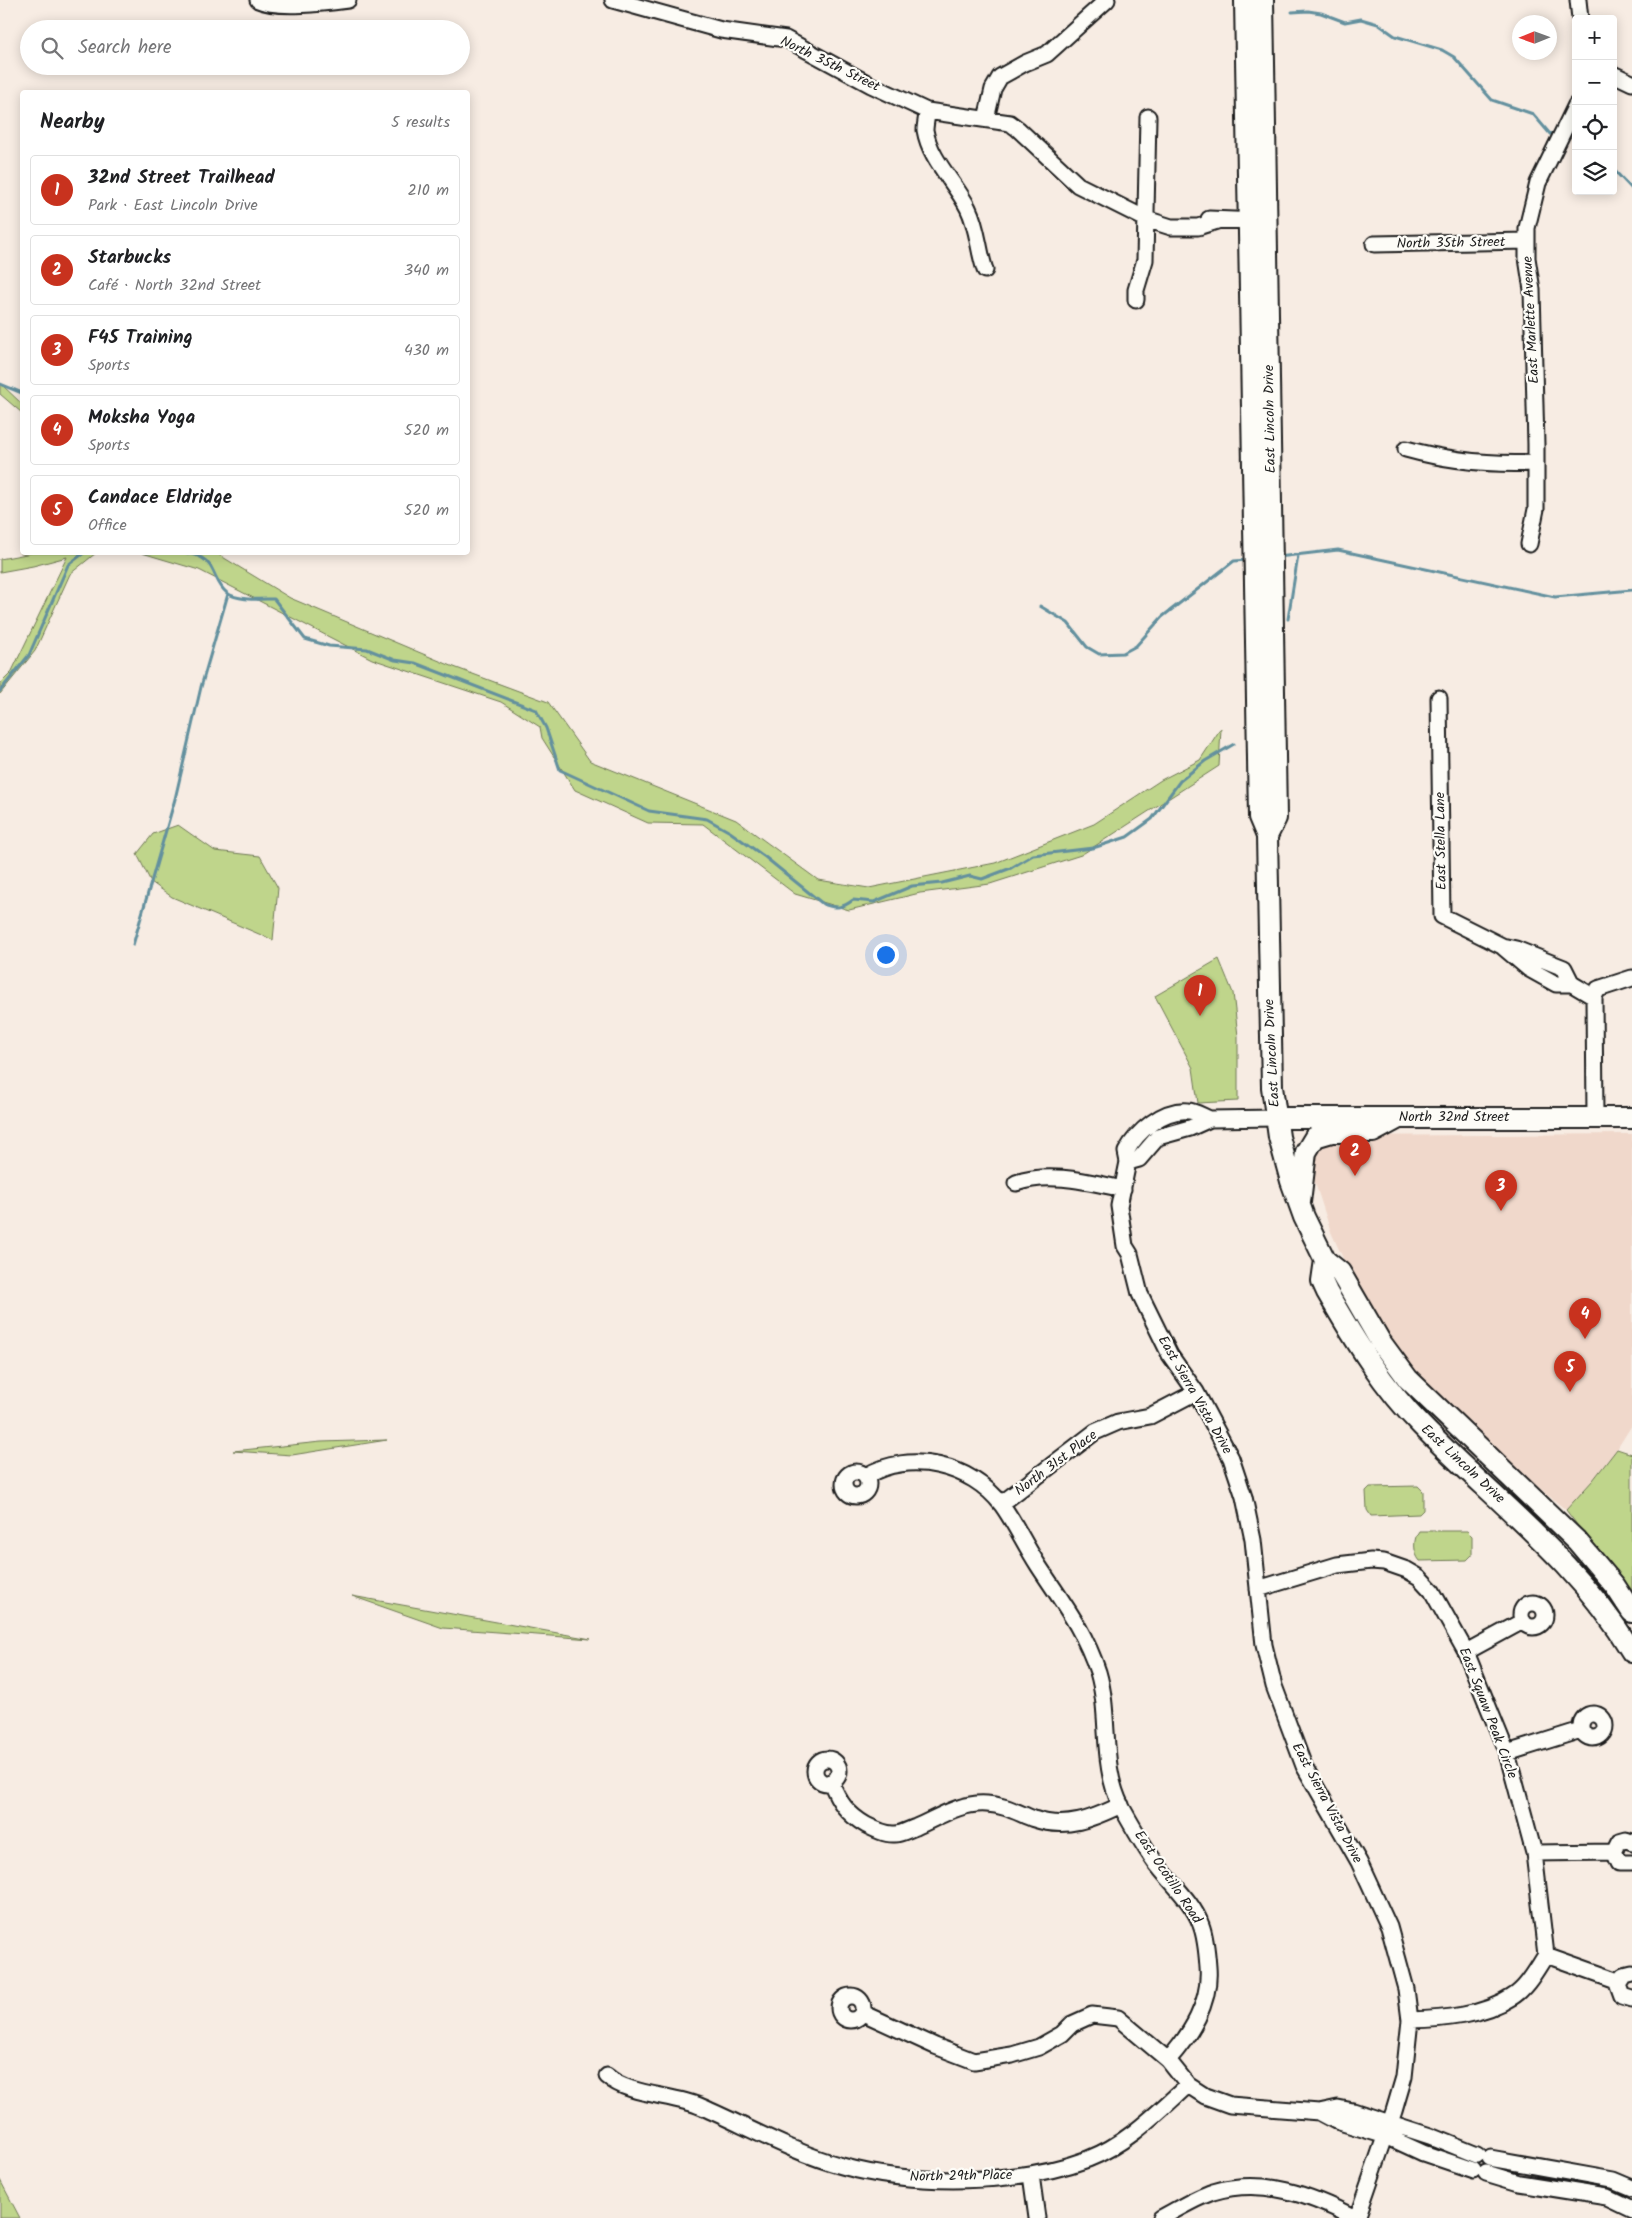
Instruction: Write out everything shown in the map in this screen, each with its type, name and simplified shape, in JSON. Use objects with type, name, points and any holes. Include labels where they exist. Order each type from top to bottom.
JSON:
[{"type":"main road","name":"East Lincoln Drive","points":[[1245,0],[1258,221]]},
{"type":"main road","name":"East Lincoln Drive","points":[[1263,0],[1258,221],[1263,548],[1276,818],[1267,836],[1270,1046],[1276,1118],[1291,1181],[1300,1206],[1325,1260],[1340,1272],[1380,1341],[1408,1379],[1577,1542],[1615,1586],[1632,1612]]},
{"type":"main road","points":[[1300,1206],[1307,1146],[1315,1137],[1332,1132],[1373,1132],[1400,1117]]},
{"type":"main road","name":"North 32nd Street","points":[[1276,1118],[1632,1118]]},
{"type":"main road","name":"East Lincoln Drive","points":[[1325,1260],[1322,1281],[1327,1292],[1393,1394],[1421,1426],[1542,1538],[1601,1606],[1632,1652]]},
{"type":"street","points":[[258,0],[265,4],[278,4],[348,0]]},
{"type":"street","name":"North 35th Street","points":[[614,0],[721,30],[786,39],[871,85],[927,111],[1010,123],[1078,185],[1153,221]]},
{"type":"street","points":[[986,119],[993,90],[1000,77],[1025,63],[1047,54],[1108,0]]},
{"type":"street","points":[[1578,0],[1580,15]]},
{"type":"street","points":[[1617,76],[1632,83]]},
{"type":"street","points":[[927,111],[925,130],[944,172],[968,207],[977,232],[980,254],[985,270]]},
{"type":"street","name":"East Marlette Avenue","points":[[1528,544],[1536,509],[1536,463],[1532,290],[1527,241],[1532,203],[1572,113]]},
{"type":"street","points":[[1136,300],[1136,290],[1145,260],[1153,221],[1148,117]]},
{"type":"street","points":[[1153,221],[1198,217],[1217,221],[1258,221]]},
{"type":"street","name":"North 35th Street","points":[[1374,244],[1527,241]]},
{"type":"street","points":[[1406,449],[1436,457],[1469,462],[1536,463]]},
{"type":"street","name":"East Stella Lane","points":[[1439,698],[1442,916],[1502,946],[1516,949],[1564,968],[1572,984],[1594,996]]},
{"type":"street","points":[[1595,1117],[1594,996],[1598,988],[1632,978]]},
{"type":"street","name":"East Sierra Vista Drive","points":[[1276,1118],[1210,1119],[1190,1128],[1158,1137],[1146,1138],[1138,1159],[1128,1162],[1123,1189],[1129,1206],[1133,1244],[1130,1254],[1140,1294],[1170,1355],[1196,1392],[1231,1458],[1244,1497],[1253,1540],[1264,1644],[1284,1717],[1304,1766],[1359,1862],[1389,1926],[1406,1989],[1410,2020],[1404,2077],[1388,2129],[1356,2218]]},
{"type":"street","points":[[1016,1183],[1034,1179],[1064,1179],[1123,1189]]},
{"type":"street","name":"North 31st Place","points":[[866,1476],[886,1466],[920,1461],[946,1467],[980,1484],[1001,1504],[1094,1432],[1118,1422],[1150,1416],[1196,1392]]},
{"type":"street","name":"East Ocotillo Road","points":[[1001,1504],[1030,1553],[1088,1641],[1099,1676],[1108,1768],[1121,1805],[1154,1861],[1187,1902],[1201,1923],[1208,1968],[1208,1991],[1202,2009],[1185,2041],[1168,2060]]},
{"type":"street","name":"East Squaw Peak Circle","points":[[1258,1589],[1354,1562],[1384,1562],[1395,1565],[1419,1577],[1432,1591],[1466,1652],[1506,1753],[1534,1853],[1546,1955]]},
{"type":"street","points":[[1466,1652],[1523,1621]]},
{"type":"street","points":[[1506,1753],[1581,1730]]},
{"type":"street","points":[[830,1782],[838,1800],[852,1817],[875,1830],[894,1835],[934,1819],[954,1808],[970,1805],[1007,1807],[1035,1819],[1077,1824],[1121,1805]]},
{"type":"street","points":[[1614,1852],[1619,1842],[1626,1840],[1632,1842]]},
{"type":"street","points":[[1534,1853],[1614,1852]]},
{"type":"street","points":[[1614,1852],[1619,1863],[1632,1863]]},
{"type":"street","points":[[1410,2020],[1456,2016],[1494,2006],[1513,1997],[1528,1982],[1546,1955],[1625,1978],[1620,1993],[1626,1998],[1632,1998]]},
{"type":"street","points":[[863,2013],[935,2046],[974,2061],[1012,2055],[1039,2047],[1062,2034],[1072,2024],[1092,2015],[1118,2018],[1168,2060],[1188,2085],[1205,2096],[1230,2105],[1319,2112],[1336,2121],[1388,2129],[1444,2142],[1483,2147],[1522,2164]]},
{"type":"street","name":"North 29th Place","points":[[607,2076],[616,2084],[634,2090],[681,2099],[778,2142],[841,2166],[924,2180],[1031,2175],[1089,2159],[1125,2139],[1188,2085]]},
{"type":"street","points":[[1388,2129],[1438,2158],[1459,2175],[1500,2185],[1519,2183],[1607,2197],[1632,2208]]},
{"type":"street","points":[[1444,2142],[1481,2164],[1519,2183]]},
{"type":"street","points":[[1438,2158],[1481,2164],[1522,2164],[1613,2180],[1632,2188]]},
{"type":"street","points":[[1031,2175],[1037,2218]]},
{"type":"street","points":[[1162,2218],[1212,2192],[1248,2187],[1292,2191],[1325,2202],[1356,2218]]},
{"type":"shaded area","points":[[1632,1134],[1632,1425],[1617,1449],[1593,1480],[1566,1510],[1503,1458],[1425,1385],[1391,1341],[1347,1267],[1331,1232],[1309,1164],[1310,1149],[1329,1136]]},
{"type":"green space","points":[[0,383],[20,402],[20,411],[0,394]]},
{"type":"green space","points":[[21,555],[94,555],[70,574],[35,651],[0,694],[0,684],[11,673],[67,557],[0,572],[0,559]]},
{"type":"green space","points":[[149,555],[219,555],[290,598],[454,667],[548,702],[590,761],[736,820],[818,880],[869,888],[995,863],[1094,824],[1161,780],[1200,760],[1221,728],[1219,766],[1081,855],[990,884],[920,893],[849,910],[795,894],[703,824],[648,823],[575,790],[542,738],[540,727],[501,702],[372,659],[199,570]]},
{"type":"green space","points":[[178,825],[215,851],[260,856],[278,888],[273,940],[172,897],[151,882],[137,854],[153,834]]},
{"type":"green space","points":[[1219,959],[1233,993],[1238,1036],[1238,1101],[1198,1103],[1193,1068],[1155,996]]},
{"type":"green space","points":[[387,1440],[292,1455],[233,1451],[321,1442]]},
{"type":"green space","points":[[1617,1449],[1632,1454],[1632,1598],[1566,1510]]},
{"type":"green space","points":[[1418,1486],[1423,1491],[1423,1510],[1419,1514],[1371,1516],[1367,1510],[1366,1491],[1370,1487]]},
{"type":"green space","points":[[1419,1531],[1467,1531],[1472,1536],[1472,1555],[1467,1560],[1420,1561],[1416,1554],[1415,1546]]},
{"type":"green space","points":[[352,1596],[591,1639],[443,1628]]},
{"type":"green space","points":[[0,2180],[20,2218],[0,2218]]},
{"type":"waterway","points":[[1292,12],[1308,11],[1321,13],[1345,22],[1361,19],[1378,24],[1395,36],[1442,50],[1454,57],[1492,100],[1533,114],[1550,134],[1558,132]]},
{"type":"waterway","points":[[1617,173],[1632,189]]},
{"type":"waterway","points":[[0,384],[20,392]]},
{"type":"waterway","points":[[1278,557],[1338,550],[1555,597],[1632,590]]},
{"type":"waterway","points":[[0,691],[29,655],[68,565],[81,555]]},
{"type":"waterway","points":[[194,555],[202,558],[210,565],[220,585],[232,596],[249,599],[274,599],[305,639],[329,646],[367,649],[395,660],[415,663],[536,710],[546,728],[560,770],[649,811],[707,819],[730,832],[765,857],[823,904],[832,907],[843,906],[853,900],[874,902],[912,886],[942,883],[970,876],[982,879],[1011,868],[1033,855],[1093,848],[1127,837],[1152,819],[1180,781],[1205,761],[1234,744]]},
{"type":"waterway","points":[[1288,619],[1298,556]]},
{"type":"waterway","points":[[1040,606],[1068,623],[1087,647],[1099,654],[1123,653],[1136,646],[1162,617],[1234,561],[1247,560]]},
{"type":"waterway","points":[[133,945],[175,799],[201,687],[228,594]]},
{"type":"place","name":"32nd Street Trailhead","points":[[1200,1016]]},
{"type":"place","name":"Starbucks","points":[[1355,1176]]},
{"type":"place","name":"F45 Training","points":[[1501,1211]]},
{"type":"place","name":"Moksha Yoga","points":[[1585,1339]]},
{"type":"place","name":"Candace Eldridge","points":[[1570,1392]]}]
